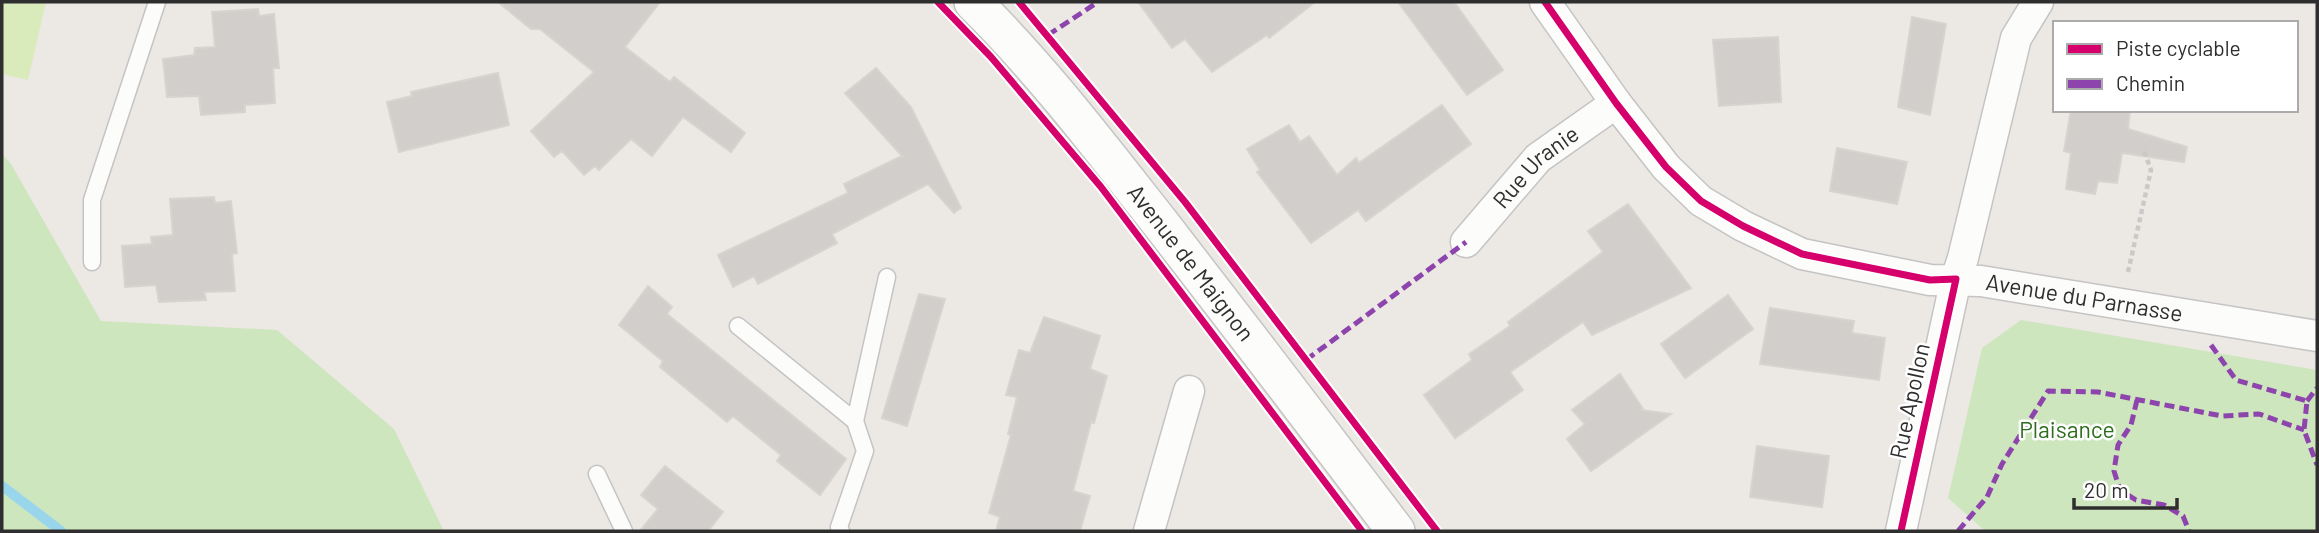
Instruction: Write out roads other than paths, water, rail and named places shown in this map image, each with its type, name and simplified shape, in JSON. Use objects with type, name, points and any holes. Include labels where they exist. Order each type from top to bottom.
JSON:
[{"type":"street","name":"Avenue de Maignon","points":[[973,2],[1000,28],[1091,135],[1396,531]]},
{"type":"street","name":"Avenue du Parnasse","points":[[1545,2],[1616,103],[1666,167],[1701,201],[1743,226],[1802,254],[1930,280],[1956,279],[2317,336]]},
{"type":"street","name":"Rue Apollon","points":[[1901,531],[1956,279],[2016,38],[2038,2]]},
{"type":"street","name":"Rue Uranie","points":[[1466,242],[1538,158],[1616,103]]},
{"type":"street","points":[[1149,531],[1189,391]]},
{"type":"lane","points":[[92,262],[92,200],[157,2]]},
{"type":"lane","points":[[841,531],[839,527],[865,451],[855,421],[887,277]]},
{"type":"lane","points":[[738,326],[855,421]]},
{"type":"lane","points":[[597,474],[624,531]]},
{"type":"waterway","points":[[2,486],[61,531]]},
{"type":"park label","name":"Plaisance","points":[[2067,430]]}]
